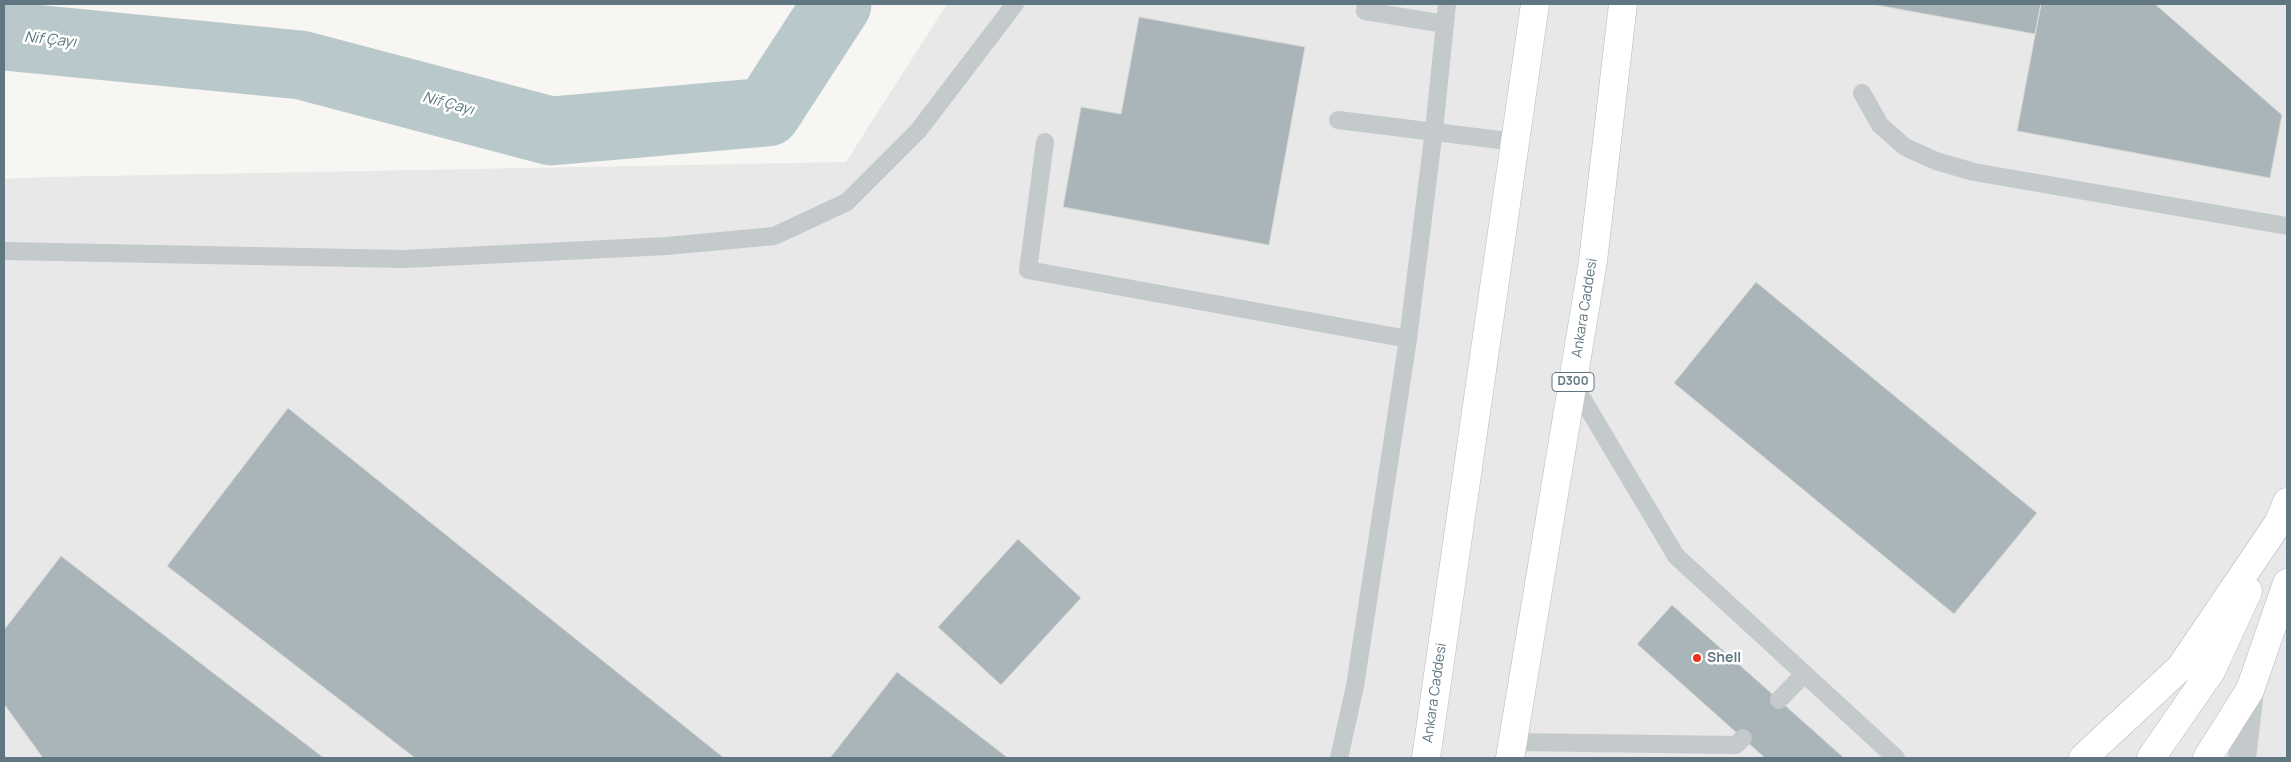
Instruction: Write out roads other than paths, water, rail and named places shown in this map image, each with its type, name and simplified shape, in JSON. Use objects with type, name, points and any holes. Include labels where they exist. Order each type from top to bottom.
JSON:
[{"type":"highway","name":"Ankara Caddesi","points":[[1426,758],[1535,4]]},
{"type":"highway","name":"Ankara Caddesi","points":[[1512,750],[1593,261],[1623,4]]},
{"type":"highway","points":[[2083,758],[2180,668],[2283,512]]},
{"type":"highway","points":[[2151,758],[2211,671],[2283,512]]},
{"type":"highway","points":[[2207,758],[2250,690],[2287,584]]},
{"type":"street","points":[[2242,758],[2250,690]]},
{"type":"lane","points":[[4,250],[404,259],[667,246],[774,236],[847,202],[918,131],[1015,4]]},
{"type":"lane","points":[[1366,4],[1365,12],[1445,24]]},
{"type":"lane","points":[[1339,758],[1355,686],[1408,339],[1434,130],[1447,4]]},
{"type":"lane","points":[[1862,93],[1880,125],[1905,147],[1936,161],[1974,172],[2287,226]]},
{"type":"lane","points":[[1338,120],[1434,130],[1516,142]]},
{"type":"lane","points":[[1045,142],[1028,270],[1408,339]]},
{"type":"lane","points":[[1573,383],[1676,556],[1896,758]]},
{"type":"lane","points":[[1779,700],[1804,674]]},
{"type":"lane","points":[[1512,750],[1736,745],[1743,738]]},
{"type":"waterway","name":"Nif Çayı","points":[[4,36],[301,65],[551,131],[767,112],[837,4]]},
{"type":"place","name":"Shell","points":[[1697,658]]}]
